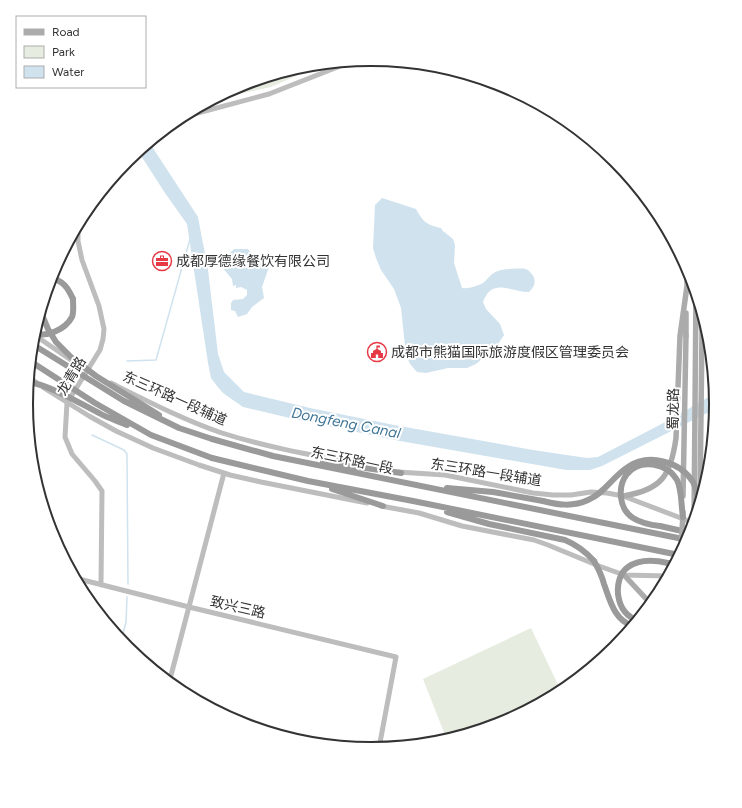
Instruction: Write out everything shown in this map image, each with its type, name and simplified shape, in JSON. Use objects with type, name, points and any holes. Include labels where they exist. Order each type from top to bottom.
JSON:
[{"type":"highway","points":[[40,335],[49,334],[58,330],[67,324],[72,317],[74,306],[69,289],[63,283],[57,280]]},
{"type":"highway","points":[[44,319],[48,329],[56,342],[72,358],[96,376],[179,428]]},
{"type":"highway","name":"东三环路一段","points":[[38,348],[124,402],[179,428],[212,439],[273,456],[681,538]]},
{"type":"highway","name":"东三环路一段","points":[[36,365],[95,403],[151,435],[212,458],[308,481],[673,555]]},
{"type":"highway","points":[[34,383],[58,392],[101,414],[151,435]]},
{"type":"highway","points":[[273,456],[401,472]]},
{"type":"highway","points":[[415,485],[494,492],[543,502],[567,505],[577,504],[596,496],[628,466],[645,460],[655,460],[667,462],[686,474],[692,480],[697,492]]},
{"type":"highway","points":[[683,517],[678,481],[672,473],[658,465],[651,464],[634,468],[627,474],[622,482],[621,490],[621,499],[626,512],[641,522],[684,531]]},
{"type":"highway","points":[[308,481],[382,506]]},
{"type":"highway","points":[[413,502],[489,524],[565,540],[576,545],[587,553],[594,561],[600,572],[613,609],[628,623]]},
{"type":"highway","points":[[633,618],[623,609],[619,601],[619,581],[623,571],[628,566],[636,563],[659,561],[669,563]]},
{"type":"main road","points":[[200,112],[269,94],[334,68]]},
{"type":"main road","name":"龙青路","points":[[79,234],[78,241],[82,260],[99,306],[104,329],[100,350],[67,403],[65,437],[72,454],[95,481],[102,492],[101,585]]},
{"type":"main road","points":[[623,496],[648,490],[657,484],[664,477],[674,454],[680,336],[687,286]]},
{"type":"main road","name":"蜀龙路","points":[[682,535],[687,286]]},
{"type":"main road","name":"蜀龙路","points":[[694,501],[696,313]]},
{"type":"main road","points":[[700,480],[702,334]]},
{"type":"main road","name":"东三环路一段辅道","points":[[39,338],[88,371],[194,422],[222,433],[254,442],[401,472],[445,475],[553,495],[591,492],[623,496],[688,521]]},
{"type":"main road","points":[[34,381],[67,403],[116,431],[153,448],[224,473],[261,482],[419,513],[462,526],[534,540],[548,544],[624,575],[662,576]]},
{"type":"main road","points":[[171,676],[224,473]]},
{"type":"main road","points":[[624,575],[647,599]]},
{"type":"main road","name":"致兴三路","points":[[83,580],[396,657],[380,742]]},
{"type":"green space","points":[[304,72],[271,87],[236,94],[262,84]]},
{"type":"green space","points":[[531,628],[558,685],[540,697],[500,716],[480,724],[445,734],[423,679]]},
{"type":"water","name":"Dongfeng Canal","points":[[152,147],[198,217],[208,270],[218,354],[224,372],[244,392],[310,408],[394,425],[533,450],[587,458],[598,457],[673,418],[709,397],[709,412],[602,466],[590,470],[566,470],[400,441],[243,407],[223,393],[211,378],[187,224],[141,156]]},
{"type":"water","points":[[382,198],[416,209],[426,222],[432,226],[441,228],[453,239],[455,245],[454,263],[462,288],[470,288],[481,284],[493,273],[498,271],[526,269],[533,276],[535,280],[534,284],[529,292],[496,288],[487,294],[483,302],[486,309],[500,324],[504,335],[496,347],[476,364],[467,368],[448,368],[426,373],[417,372],[410,364],[406,355],[401,308],[394,289],[381,270],[373,248],[375,205]]},
{"type":"water","points":[[234,249],[248,249],[256,260],[269,267],[262,287],[264,298],[252,307],[247,314],[238,317],[235,311],[231,310],[231,303],[233,300],[243,299],[247,295],[247,290],[241,287],[236,288],[236,285],[233,286],[232,279],[222,267],[223,255],[228,255]]},
{"type":"waterway","points":[[127,361],[156,360],[190,239]]},
{"type":"waterway","points":[[92,435],[124,450],[127,454],[128,584]]},
{"type":"waterway","points":[[123,633],[126,622],[127,597]]},
{"type":"place","name":"成都厚德缘餐饮有限公司","points":[[162,261]]},
{"type":"place","name":"成都市熊猫国际旅游度假区管理委员会","points":[[377,352]]}]
